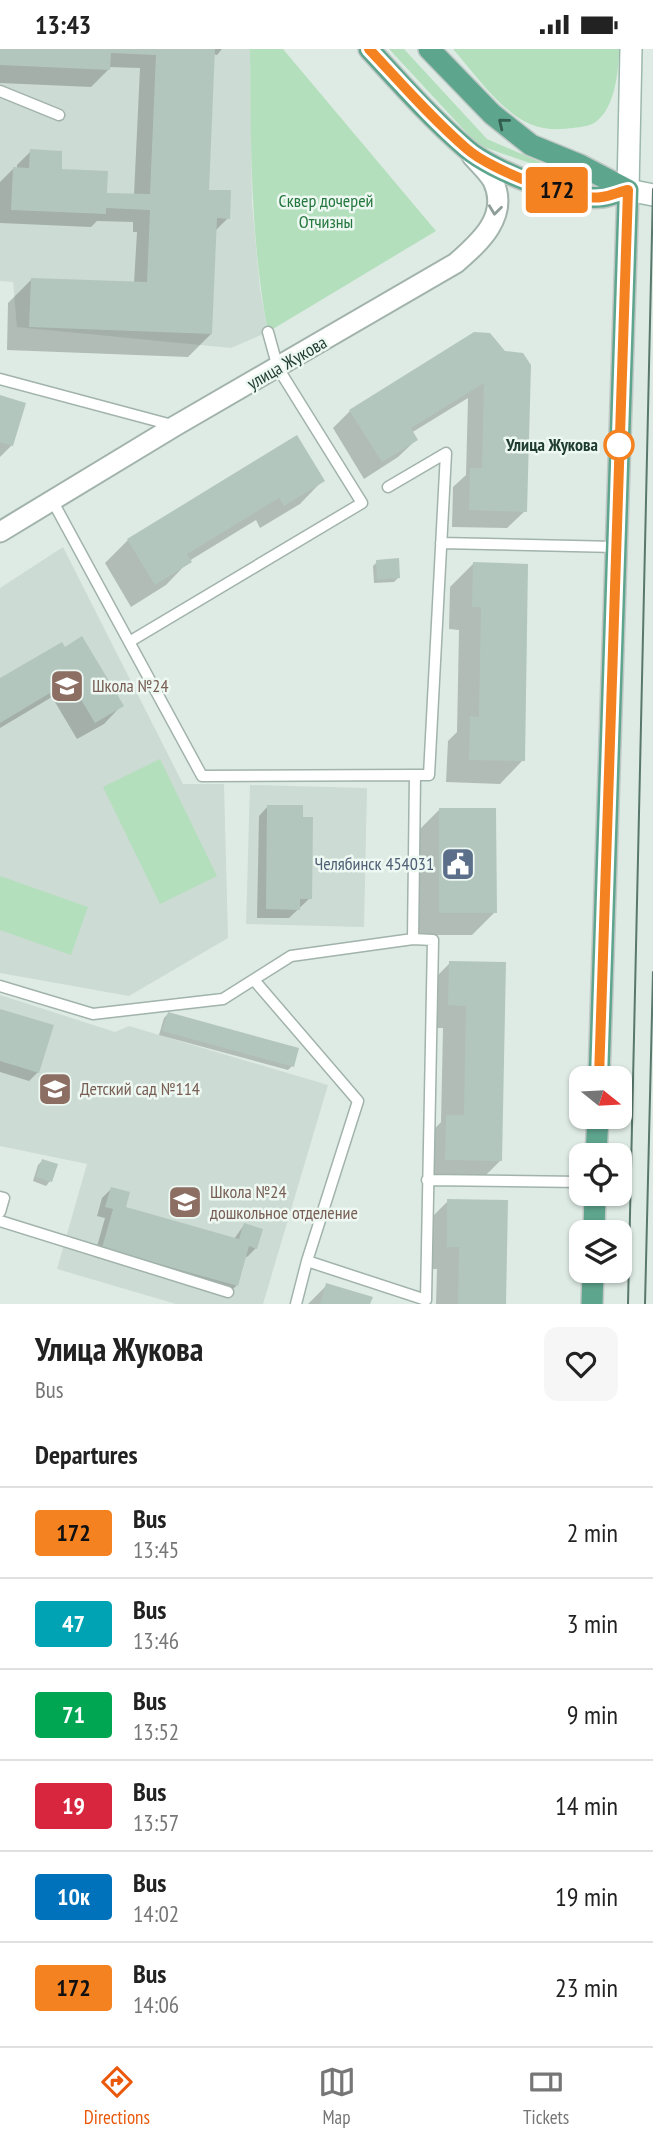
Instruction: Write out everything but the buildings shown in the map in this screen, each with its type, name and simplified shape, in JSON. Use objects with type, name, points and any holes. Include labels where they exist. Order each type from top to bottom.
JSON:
[{"type":"main road","points":[[369,49],[468,151],[490,165],[524,180],[564,192],[600,198],[628,190]]},
{"type":"main road","points":[[429,49],[492,114],[531,145],[580,165],[628,190],[653,195]]},
{"type":"main road","points":[[599,1066],[631,49]]},
{"type":"main road","points":[[592,1304],[593,1283]]},
{"type":"street","name":"улица Жукова","points":[[0,532],[456,263],[482,241],[495,220],[498,200],[493,181],[468,151]]},
{"type":"lane","points":[[0,91],[59,115]]},
{"type":"lane","points":[[129,642],[362,503],[278,368],[268,332]]},
{"type":"lane","points":[[0,379],[176,426]]},
{"type":"lane","points":[[52,499],[202,776],[429,775],[446,453],[388,487]]},
{"type":"lane","points":[[441,543],[616,547]]},
{"type":"lane","points":[[413,939],[415,775]]},
{"type":"lane","points":[[0,986],[93,1014],[223,999],[291,956],[413,939],[433,940],[426,1300],[307,1261]]},
{"type":"lane","points":[[254,980],[358,1101],[296,1304]]},
{"type":"lane","points":[[427,1180],[569,1182]]},
{"type":"lane","points":[[0,1197],[4,1198],[0,1212]]},
{"type":"lane","points":[[0,1221],[228,1292]]},
{"type":"shaded area","points":[[0,49],[250,49],[252,203],[260,289],[268,332],[231,348],[17,327],[13,282],[0,281]]},
{"type":"shaded area","name":"Школа №24","points":[[63,547],[183,784],[224,784],[228,938],[129,996],[0,973],[0,588]]},
{"type":"shaded area","points":[[250,785],[367,788],[364,927],[246,924]]},
{"type":"shaded area","name":"Школа №24 дошкольное отделение","points":[[0,995],[115,1032],[129,1026],[328,1085],[263,1304],[176,1304],[57,1269],[87,1164],[0,1146]]},
{"type":"green space","name":"Сквер дочерей Отчизны","points":[[250,49],[283,49],[436,231],[268,332],[255,226]]},
{"type":"green space","points":[[389,49],[404,49],[487,139],[547,165],[547,169],[478,145]]},
{"type":"green space","points":[[453,49],[619,49],[615,87],[604,114],[593,124],[562,129],[541,127],[530,124],[508,110],[488,91]]},
{"type":"green space","points":[[160,759],[217,876],[160,904],[103,787]]},
{"type":"green space","points":[[0,876],[88,907],[71,955],[0,930]]},
{"type":"tram line","points":[[628,1304],[653,189]]},
{"type":"tram line","points":[[645,1304],[653,972]]},
{"type":"bus line","name":"172","points":[[369,49],[468,151],[490,165],[524,180],[564,192],[600,198],[628,190],[599,1066]]},
{"type":"place","name":"Улица Жукова","points":[[619,445]]},
{"type":"place","name":"Школа №24","points":[[67,686]]},
{"type":"place","name":"Челябинск 454031","points":[[458,864]]},
{"type":"place","name":"Детский сад №114","points":[[55,1089]]},
{"type":"place","name":"Школа №24 дошкольное отделение","points":[[185,1202]]}]
